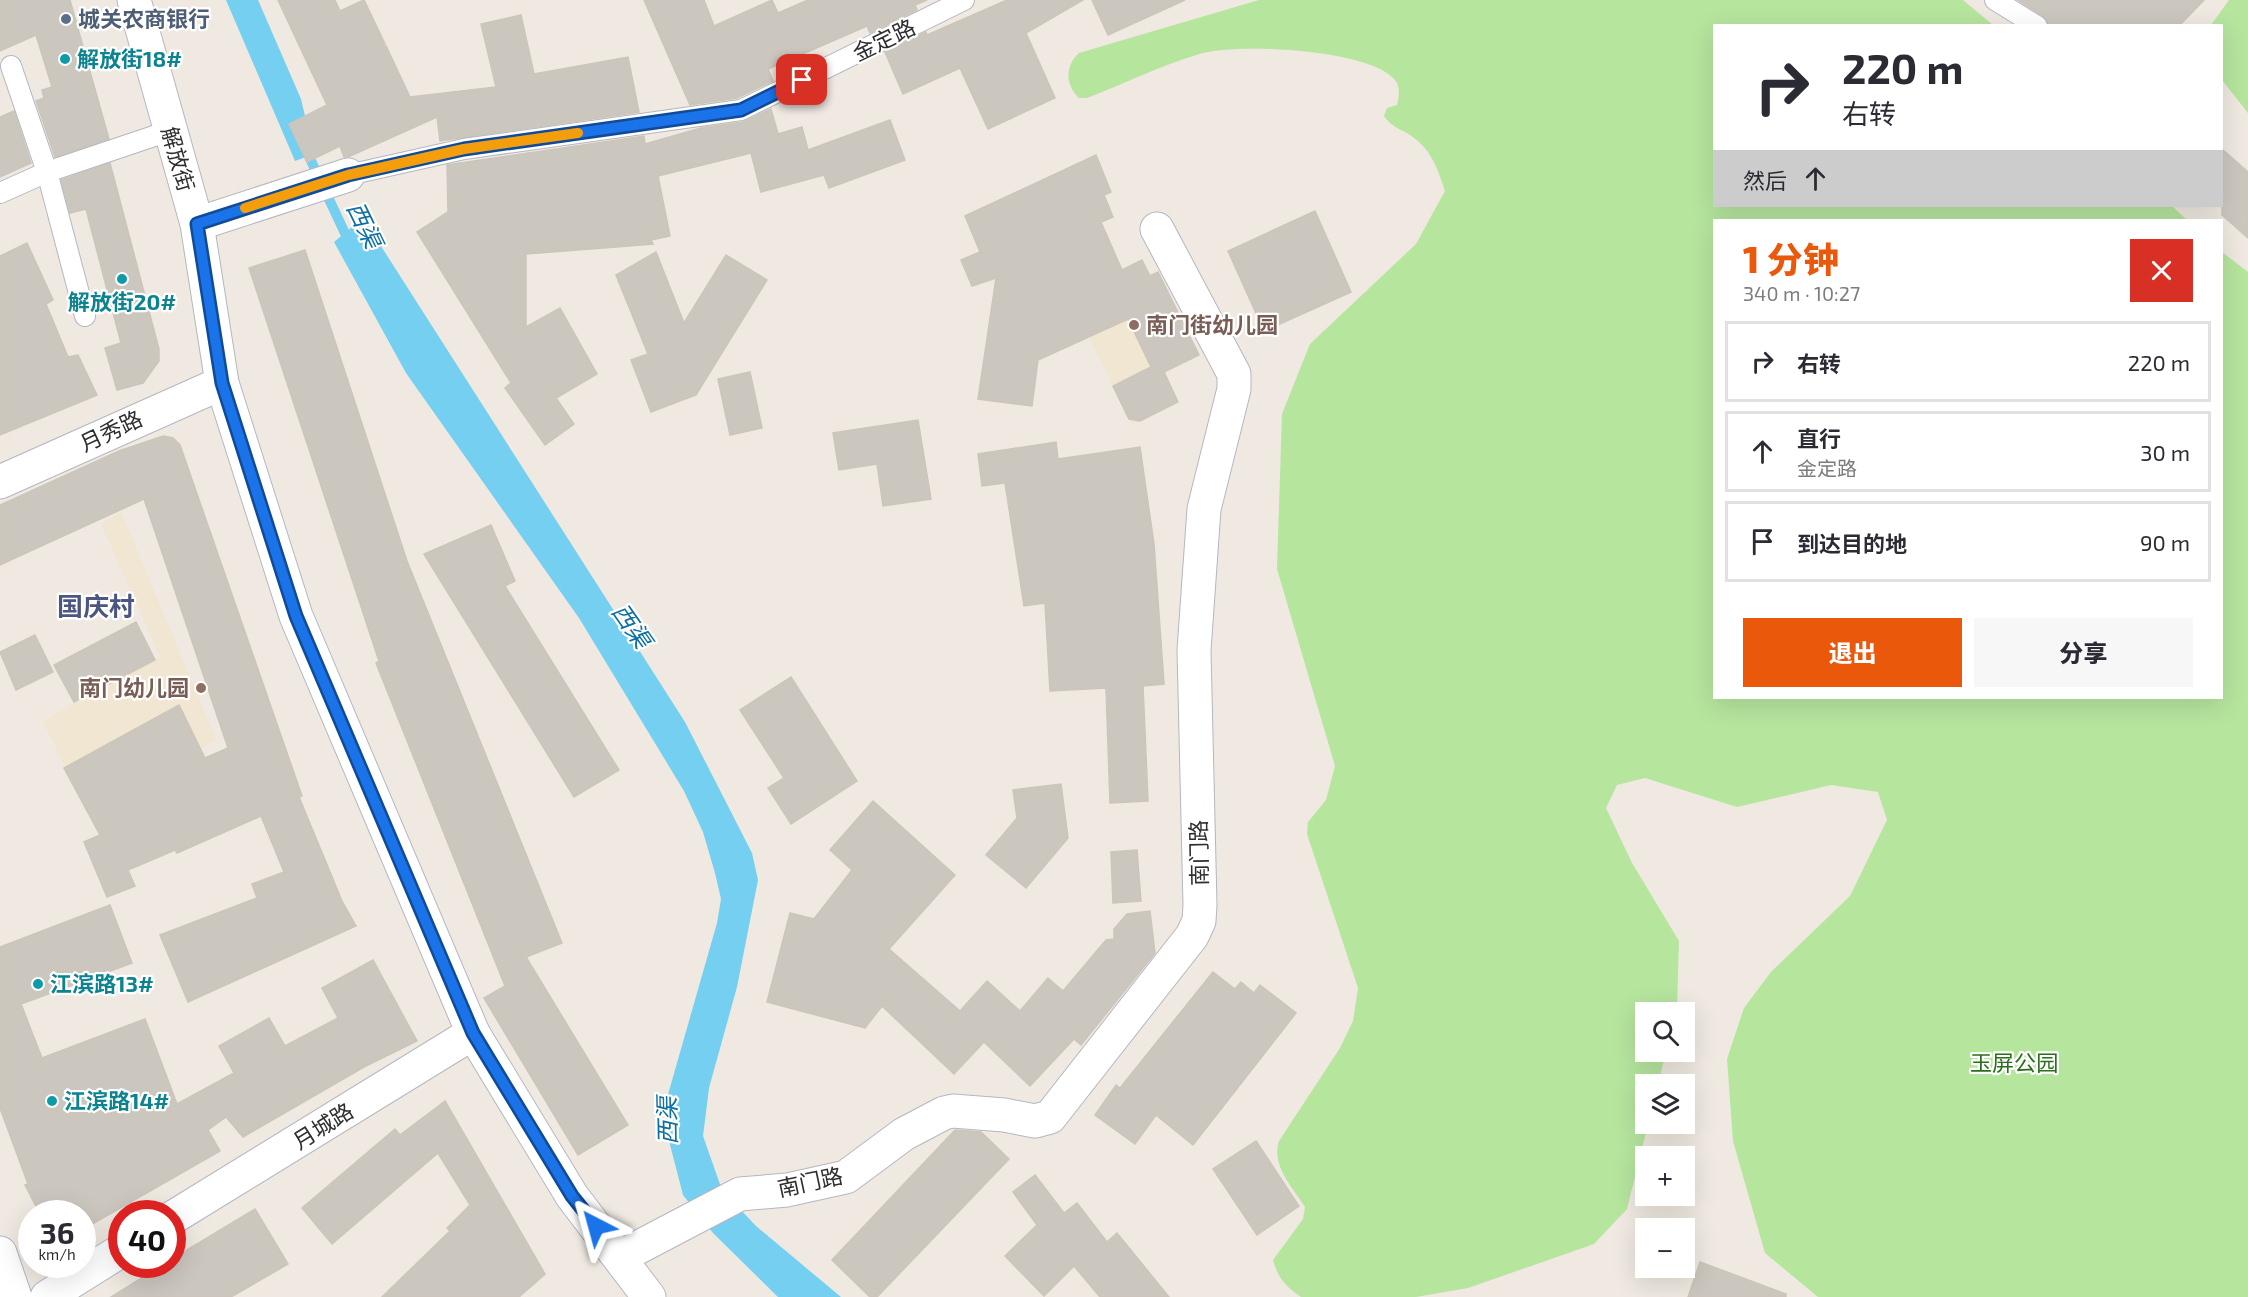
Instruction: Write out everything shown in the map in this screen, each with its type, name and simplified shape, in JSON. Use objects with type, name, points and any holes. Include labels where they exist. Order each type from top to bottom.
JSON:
[{"type":"street","name":"解放街","points":[[134,0],[197,224],[222,383],[296,616],[473,1033],[572,1196],[649,1297]]},
{"type":"street","points":[[197,224],[348,175]]},
{"type":"street","name":"南门路","points":[[620,1257],[740,1194],[786,1190],[846,1177],[904,1134],[944,1113],[953,1111],[994,1114],[1035,1121],[1050,1117],[1192,936],[1199,921],[1200,905],[1194,650],[1204,509],[1234,389],[1234,374],[1157,229]]},
{"type":"street","name":"月秀路","points":[[0,482],[222,383]]},
{"type":"street","name":"月城路","points":[[186,1209],[473,1033]]},
{"type":"street","points":[[0,1253],[15,1297]]},
{"type":"street","points":[[47,1297],[108,1259]]},
{"type":"lane","name":"金定路","points":[[348,175],[464,149],[741,110],[964,0]]},
{"type":"lane","points":[[1995,0],[2034,24]]},
{"type":"lane","points":[[11,66],[47,172],[85,316]]},
{"type":"lane","points":[[0,193],[47,172],[169,131]]},
{"type":"shaded area","name":"南门街幼儿园","points":[[1142,260],[1150,275],[1158,272],[1199,355],[1164,372],[1178,402],[1132,425],[1069,295]]},
{"type":"shaded area","points":[[121,512],[216,740],[87,813],[43,721],[160,656],[101,524]]},
{"type":"green space","name":"玉屏公园","points":[[1259,0],[1963,0],[1992,24],[1713,24],[1713,207],[2173,207],[2186,219],[1713,219],[1713,699],[2223,699],[2223,253],[2248,272],[2248,1297],[1818,1297],[1765,1253],[1733,1141],[1727,1059],[1744,1008],[1771,972],[1850,896],[1887,820],[1878,792],[1831,785],[1737,807],[1645,778],[1617,785],[1606,808],[1632,863],[1679,941],[1677,1002],[1635,1002],[1635,1062],[1664,1062],[1660,1074],[1635,1074],[1635,1134],[1646,1134],[1643,1146],[1635,1146],[1635,1177],[1627,1209],[1594,1244],[1468,1288],[1416,1297],[1301,1297],[1283,1282],[1273,1260],[1303,1219],[1305,1207],[1280,1167],[1277,1150],[1279,1141],[1340,1048],[1353,1021],[1358,988],[1307,834],[1308,822],[1326,800],[1335,766],[1277,569],[1282,414],[1310,344],[1416,244],[1445,191],[1430,155],[1420,143],[1391,124],[1384,116],[1387,108],[1397,105],[1399,88],[1397,83],[1385,72],[1364,63],[1337,56],[1275,49],[1220,50],[1203,53],[1087,98],[1079,98],[1071,87],[1068,75],[1074,58],[1079,53]]},
{"type":"green space","points":[[2229,0],[2248,0],[2248,113],[2223,81],[2223,24],[2212,24]]},
{"type":"water","points":[[226,0],[258,0],[301,99],[314,154],[295,161]]},
{"type":"water","points":[[363,218],[685,722],[752,853],[758,880],[737,987],[709,1088],[703,1136],[722,1190],[756,1226],[841,1297],[778,1297],[713,1233],[683,1195],[667,1133],[667,1098],[717,923],[721,899],[703,832],[684,791],[579,618],[406,373],[334,242]]},
{"type":"building","name":"解放街18#","points":[[0,0],[70,0],[109,139],[55,157],[36,101],[44,98],[42,90],[52,87],[36,35],[0,51]]},
{"type":"building","points":[[278,0],[335,0],[340,11],[364,0],[385,44],[378,48],[386,46],[410,97],[496,87],[481,24],[521,15],[534,74],[628,57],[639,112],[440,141],[437,117],[348,157],[344,157],[340,146],[307,162],[289,124],[327,105]]},
{"type":"building","points":[[644,0],[704,0],[714,26],[772,0],[778,13],[808,0],[927,0],[915,5],[917,10],[870,33],[867,26],[768,69],[773,81],[737,98],[690,105]]},
{"type":"building","points":[[1007,0],[1083,0],[1026,33],[1055,98],[988,129],[960,68],[903,94],[885,52],[926,32],[927,35]]},
{"type":"building","points":[[1092,0],[1185,0],[1108,35]]},
{"type":"building","points":[[2018,0],[2204,0],[2181,24],[2048,24],[2043,16]]},
{"type":"building","points":[[771,109],[778,134],[802,127],[808,150],[890,120],[905,160],[829,188],[824,175],[761,192],[751,153],[658,176],[670,236],[651,240],[653,244],[526,254],[526,327],[560,308],[597,374],[556,398],[574,424],[545,445],[505,388],[511,383],[417,232],[448,212],[447,165],[644,136],[645,144],[701,128],[743,122]]},
{"type":"building","points":[[14,111],[31,163],[0,177],[0,117]]},
{"type":"building","points":[[2223,150],[2248,172],[2248,238],[2222,215]]},
{"type":"building","points":[[1096,155],[1111,192],[1104,195],[1113,217],[1101,222],[1122,270],[1142,260],[1150,276],[1158,272],[1199,355],[1164,372],[1178,402],[1140,421],[1129,419],[1113,386],[1151,367],[1128,319],[1038,360],[1032,406],[978,399],[996,278],[972,286],[961,260],[980,252],[965,216]]},
{"type":"building","name":"解放街20#","points":[[110,163],[159,349],[159,361],[143,383],[117,390],[105,348],[121,343],[86,209],[70,213],[61,180]]},
{"type":"building","points":[[1315,211],[1351,292],[1264,331],[1228,251]]},
{"type":"building","points":[[27,243],[53,300],[46,304],[68,357],[78,355],[97,395],[0,435],[0,256]]},
{"type":"building","points":[[305,250],[407,561],[562,943],[526,957],[628,1125],[578,1155],[484,998],[505,986],[376,663],[379,661],[249,268]]},
{"type":"building","points":[[656,252],[684,323],[726,255],[767,280],[696,395],[651,412],[631,360],[648,354],[616,275]]},
{"type":"building","points":[[750,372],[762,428],[730,435],[718,379]]},
{"type":"building","points":[[918,420],[931,499],[883,506],[877,464],[839,470],[833,433]]},
{"type":"building","points":[[163,436],[173,438],[180,445],[302,796],[299,797],[342,901],[356,926],[188,1002],[160,935],[257,898],[252,884],[284,872],[261,816],[177,853],[175,850],[128,870],[135,886],[107,897],[84,842],[100,835],[64,768],[179,705],[205,758],[228,748],[144,499],[0,565],[0,505],[119,451]]},
{"type":"building","points":[[1056,442],[1058,459],[1140,447],[1154,544],[1164,684],[1143,686],[1148,801],[1110,803],[1106,688],[1050,691],[1045,603],[1024,606],[1005,483],[982,486],[978,454]]},
{"type":"building","points":[[491,525],[515,581],[505,586],[619,770],[574,797],[424,554]]},
{"type":"building","points":[[136,622],[155,660],[74,702],[54,665]]},
{"type":"building","points":[[35,635],[53,672],[16,690],[0,652]]},
{"type":"building","points":[[791,677],[857,781],[791,824],[768,788],[784,778],[740,710]]},
{"type":"building","points":[[1061,784],[1068,838],[1026,888],[986,855],[1017,818],[1013,790]]},
{"type":"building","points":[[873,801],[955,875],[889,949],[960,1011],[987,981],[1020,1011],[1048,978],[1063,991],[1106,940],[1114,939],[1114,929],[1127,914],[1150,911],[1155,953],[1081,1045],[1074,1039],[1030,1086],[984,1042],[954,1074],[882,1006],[865,1028],[767,1002],[790,913],[814,919],[852,870],[830,850]]},
{"type":"building","points":[[1137,850],[1141,901],[1113,903],[1111,852]]},
{"type":"building","points":[[110,905],[132,963],[21,1004],[42,1058],[145,1019],[177,1104],[234,1073],[219,1046],[269,1018],[285,1046],[338,1018],[322,988],[373,960],[417,1041],[364,1067],[243,1137],[226,1117],[208,1130],[220,1151],[134,1200],[108,1200],[108,1215],[96,1222],[96,1200],[33,1200],[25,1185],[28,1184],[0,1108],[0,947]]},
{"type":"building","points":[[1213,972],[1235,989],[1241,982],[1254,993],[1260,985],[1296,1013],[1193,1145],[1156,1115],[1135,1144],[1095,1115],[1116,1085],[1120,1088]]},
{"type":"building","points":[[445,1101],[545,1274],[519,1297],[382,1297],[450,1231],[447,1228],[470,1205],[438,1153],[332,1244],[302,1208],[395,1129],[400,1135]]},
{"type":"building","points":[[955,1130],[981,1132],[1009,1159],[877,1297],[870,1297],[832,1260]]},
{"type":"building","points":[[1256,1141],[1299,1206],[1257,1235],[1213,1169]]},
{"type":"building","points":[[1035,1175],[1064,1213],[1077,1203],[1107,1242],[1117,1233],[1169,1297],[1100,1297],[1074,1266],[1044,1296],[1005,1256],[1037,1225],[1013,1192]]},
{"type":"building","points":[[255,1209],[288,1264],[231,1297],[111,1297],[142,1278],[186,1278],[186,1251]]},
{"type":"building","points":[[1700,1262],[1786,1294],[1786,1297],[1688,1297]]},
{"type":"waterway","name":"西渠","points":[[306,150],[350,244]]},
{"type":"slow traffic","points":[[245,208],[348,175],[464,149],[578,133]]},
{"type":"place","name":"城关农商银行","points":[[66,19]]},
{"type":"place","name":"解放街18#","points":[[65,59]]},
{"type":"place","name":"解放街20#","points":[[122,279]]},
{"type":"place","name":"南门街幼儿园","points":[[1134,325]]},
{"type":"place","name":"南门幼儿园","points":[[201,688]]},
{"type":"place","name":"江滨路13#","points":[[38,984]]},
{"type":"place","name":"江滨路14#","points":[[52,1101]]},
{"type":"district","name":"国庆村","points":[[96,607]]},
{"type":"route","points":[[596,1226],[572,1196],[473,1033],[296,616],[222,383],[197,224],[348,175],[464,149],[741,110],[802,80]]}]
